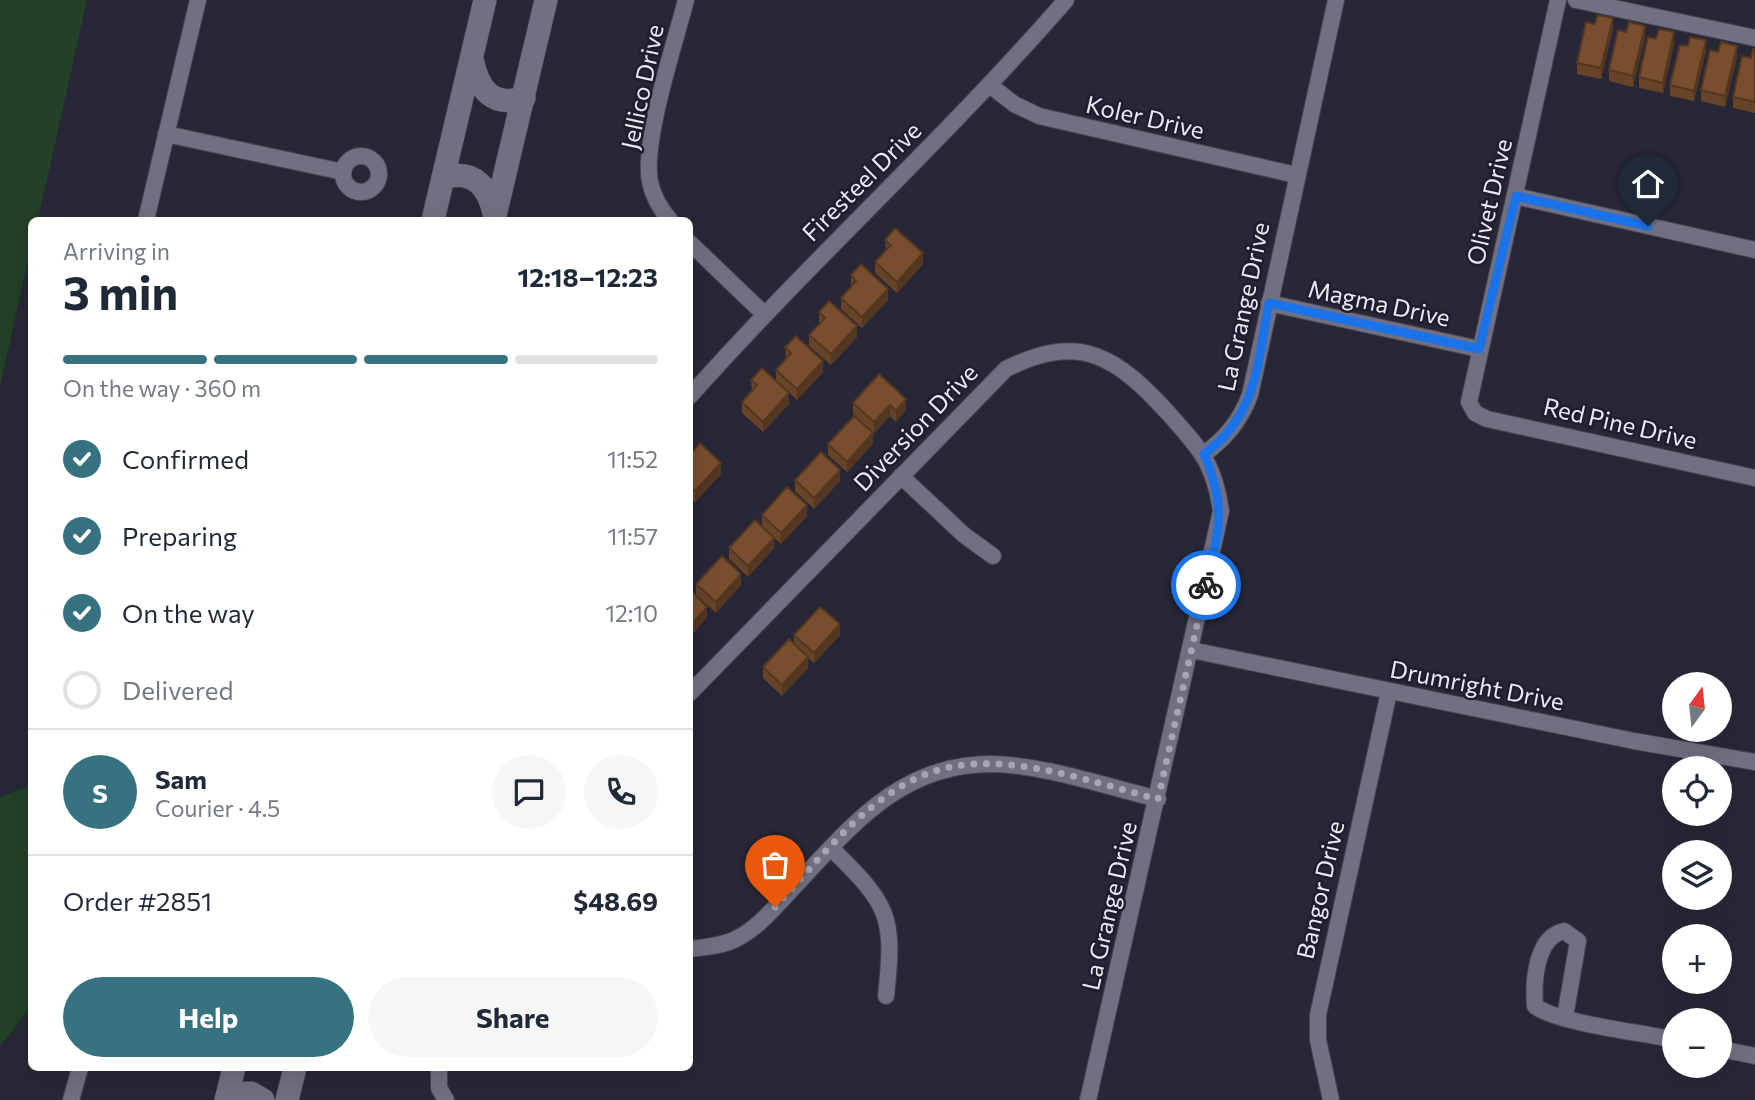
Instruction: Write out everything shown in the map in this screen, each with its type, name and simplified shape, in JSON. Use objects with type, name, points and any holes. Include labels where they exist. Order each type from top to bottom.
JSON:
[{"type":"main road","points":[[434,217],[485,0]]},
{"type":"main road","points":[[495,217],[546,0]]},
{"type":"main road","points":[[472,56],[475,75],[486,94],[504,102],[523,99]]},
{"type":"main road","points":[[443,178],[462,175],[481,183],[487,190],[494,217]]},
{"type":"main road","points":[[233,1071],[227,1097],[251,1093],[263,1100]]},
{"type":"main road","points":[[287,1100],[294,1071]]},
{"type":"street","points":[[147,217],[198,0]]},
{"type":"street","name":"Jellico Drive","points":[[667,217],[650,183],[649,161],[652,136],[686,0]]},
{"type":"street","name":"Firesteel Drive","points":[[693,393],[764,313],[991,86],[1066,0]]},
{"type":"street","name":"La Grange Drive","points":[[1088,1100],[1221,511],[1217,484],[1204,454],[1229,433],[1242,416],[1250,396],[1336,0]]},
{"type":"street","name":"Olivet Drive","points":[[1475,413],[1469,402],[1469,389],[1516,196],[1558,0]]},
{"type":"street","points":[[1576,0],[1755,38]]},
{"type":"street","name":"Koler Drive","points":[[991,86],[1014,104],[1039,116],[1296,175]]},
{"type":"street","points":[[166,134],[342,172]]},
{"type":"street","points":[[1516,196],[1755,250]]},
{"type":"street","points":[[693,246],[764,313]]},
{"type":"street","name":"Magma Drive","points":[[1269,303],[1479,349]]},
{"type":"street","name":"Diversion Drive","points":[[693,690],[1006,369],[1030,356],[1070,351],[1093,354],[1136,378],[1204,454]]},
{"type":"street","name":"Red Pine Drive","points":[[1475,413],[1487,419],[1755,478]]},
{"type":"street","points":[[901,475],[964,535],[993,556]]},
{"type":"street","name":"Drumright Drive","points":[[1191,650],[1389,692],[1755,762]]},
{"type":"street","name":"Bangor Drive","points":[[1331,1100],[1320,1053],[1318,1015],[1389,692]]},
{"type":"street","points":[[693,948],[736,939],[761,922],[859,819],[897,789],[919,776],[958,767],[992,764],[1029,768],[1158,799]]},
{"type":"street","points":[[831,848],[874,892],[884,908],[891,942],[886,996]]},
{"type":"street","points":[[1565,1017],[1578,941],[1564,931],[1553,933],[1544,944],[1534,994],[1535,1006],[1543,1013],[1662,1037]]},
{"type":"street","points":[[1732,1051],[1755,1056]]},
{"type":"street","points":[[71,1100],[79,1071]]},
{"type":"street","points":[[439,1071],[439,1088],[446,1100]]},
{"type":"green space","points":[[0,0],[87,0],[39,217],[28,217],[28,261],[0,387]]},
{"type":"green space","points":[[28,786],[28,1011],[0,1046],[0,797]]},
{"type":"building","points":[[1597,15],[1613,18],[1601,68],[1577,63],[1586,22],[1595,24]]},
{"type":"building","points":[[1629,22],[1645,26],[1633,76],[1609,70],[1618,30],[1626,32]]},
{"type":"building","points":[[1659,29],[1674,32],[1663,83],[1639,77],[1648,37],[1656,39]]},
{"type":"building","points":[[1690,37],[1706,40],[1694,91],[1670,85],[1680,45],[1688,46]]},
{"type":"building","points":[[1721,42],[1737,46],[1725,96],[1701,90],[1710,50],[1718,52]]},
{"type":"building","points":[[1753,49],[1755,102],[1733,97],[1742,56],[1751,58]]},
{"type":"building","points":[[895,228],[923,253],[897,282],[875,262],[891,245],[885,240]]},
{"type":"building","points":[[861,264],[888,289],[862,317],[841,298],[856,281],[851,275]]},
{"type":"building","points":[[829,301],[857,326],[831,354],[809,335],[825,318],[819,312]]},
{"type":"building","points":[[796,336],[823,361],[797,389],[776,370],[791,353],[785,347]]},
{"type":"building","points":[[762,368],[789,393],[763,422],[742,402],[757,385],[751,380]]},
{"type":"building","points":[[879,374],[906,399],[896,411],[890,405],[874,422],[853,403]]},
{"type":"building","points":[[854,416],[873,433],[847,462],[828,444]]},
{"type":"building","points":[[700,443],[721,463],[695,491],[693,489],[693,451]]},
{"type":"building","points":[[821,452],[840,470],[814,498],[795,480]]},
{"type":"building","points":[[787,487],[807,505],[781,533],[762,515]]},
{"type":"building","points":[[755,520],[774,538],[748,566],[729,548]]},
{"type":"building","points":[[722,556],[741,574],[716,602],[696,584]]},
{"type":"building","points":[[693,593],[707,607],[693,623]]},
{"type":"building","points":[[820,607],[840,624],[814,653],[794,635]]},
{"type":"building","points":[[789,639],[808,657],[782,685],[763,667]]},
{"type":"way so far","points":[[775,907],[859,819],[877,803],[919,776],[958,767],[992,764],[1029,768],[1158,799],[1206,585]]},
{"type":"route","points":[[1206,585],[1221,511],[1217,484],[1204,454],[1217,445],[1242,416],[1250,396],[1269,303],[1479,349],[1516,196],[1648,226]]}]
